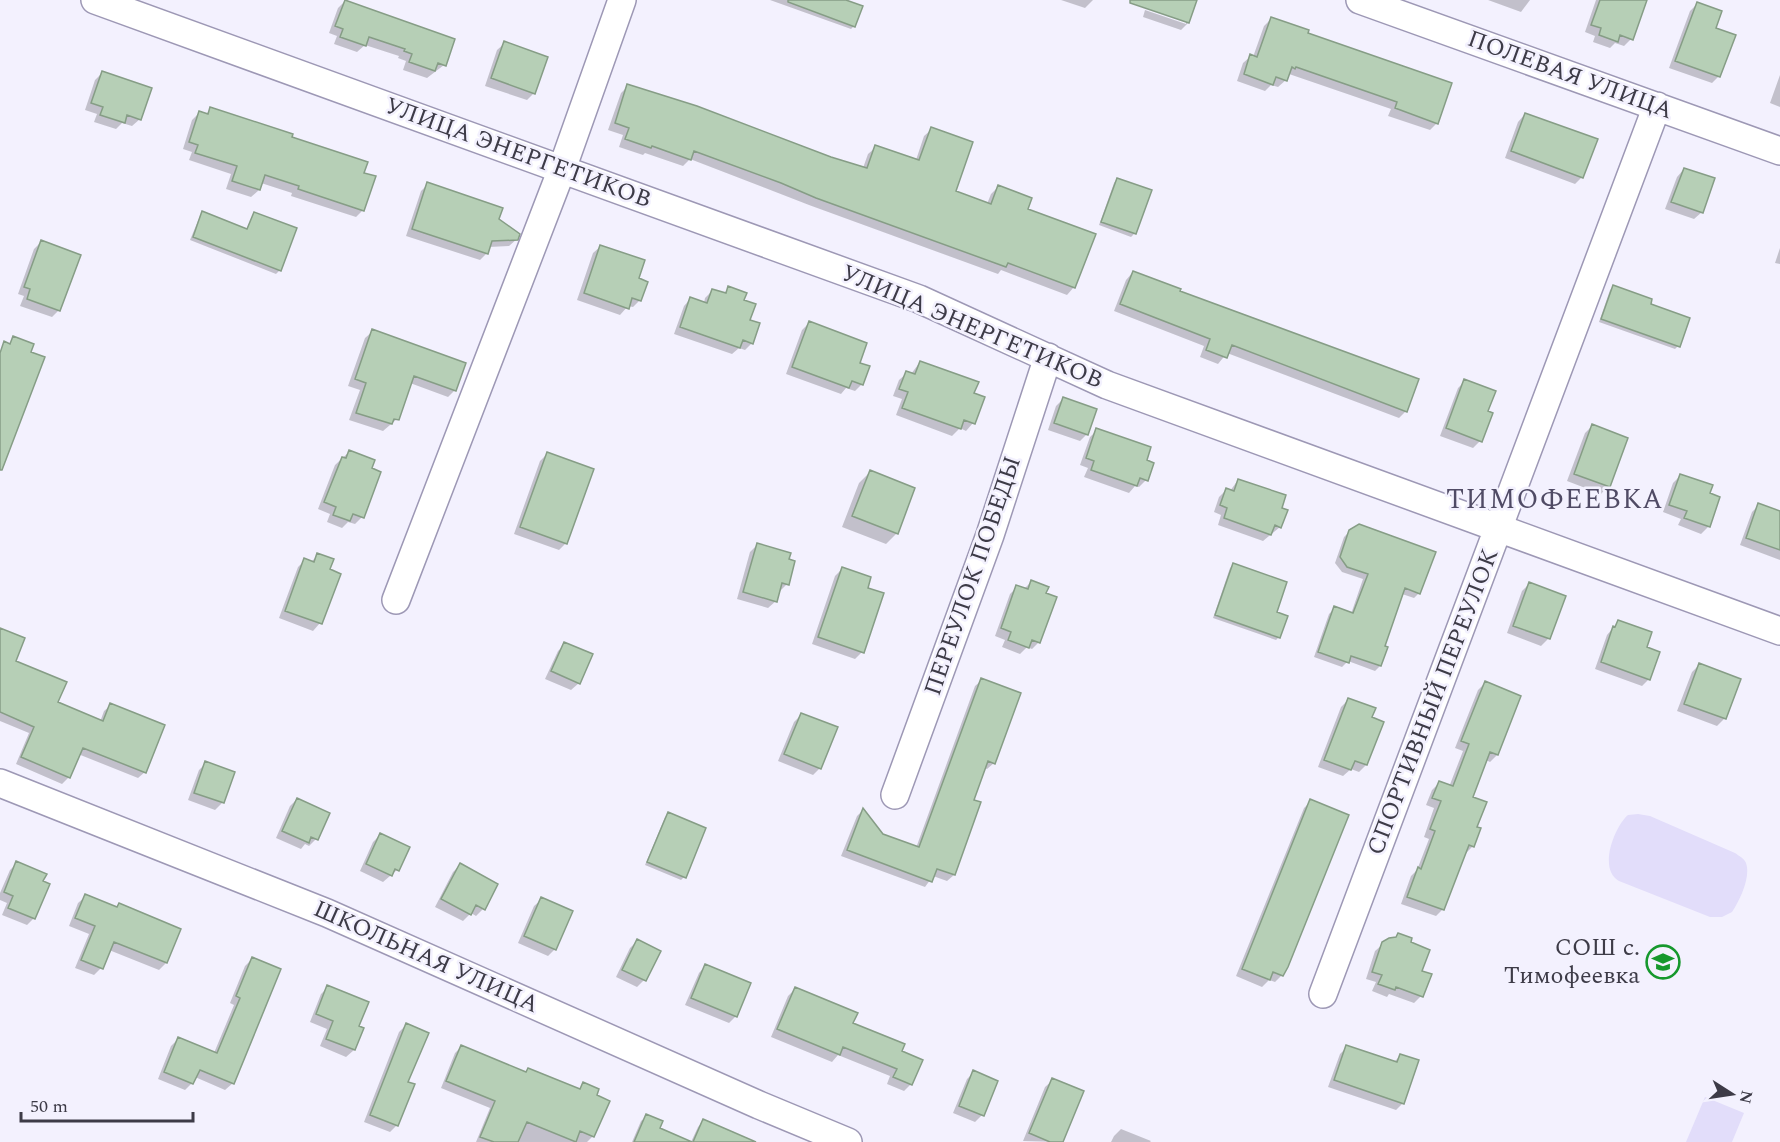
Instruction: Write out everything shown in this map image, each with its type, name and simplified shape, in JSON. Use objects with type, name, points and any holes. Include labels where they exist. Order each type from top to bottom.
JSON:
[{"type":"street","name":"УЛИЦА ЭНЕРГЕТИКОВ","points":[[95,0],[919,298],[1107,385],[1780,631]]},
{"type":"street","points":[[396,600],[562,169],[622,0]]},
{"type":"street","name":"ПОЛЕВАЯ УЛИЦА","points":[[1360,0],[1780,151]]},
{"type":"street","name":"СПОРТИВНЫЙ ПЕРЕУЛОК","points":[[1323,994],[1657,106]]},
{"type":"street","name":"ПЕРЕУЛОК ПОБЕДЫ","points":[[895,795],[990,535],[1048,357]]},
{"type":"street","name":"ШКОЛЬНАЯ УЛИЦА","points":[[0,783],[327,913],[759,1105],[849,1142]]},
{"type":"shaded area","points":[[1628,815],[1650,816],[1735,853],[1744,860],[1747,869],[1746,881],[1732,912],[1722,917],[1710,917],[1619,881],[1613,875],[1609,858],[1613,838]]},
{"type":"shaded area","points":[[1705,1097],[1744,1113],[1732,1142],[1686,1142]]},
{"type":"building","points":[[345,0],[455,39],[446,66],[438,63],[435,71],[409,62],[412,54],[404,51],[405,49],[369,37],[366,46],[340,37],[343,29],[335,26]]},
{"type":"building","points":[[788,0],[846,0],[863,6],[855,27],[788,2]]},
{"type":"building","points":[[1130,0],[1197,0],[1189,23],[1130,3]]},
{"type":"building","points":[[1600,0],[1647,0],[1633,40],[1620,35],[1618,42],[1599,35],[1601,28],[1591,25]]},
{"type":"building","points":[[1697,2],[1722,11],[1716,28],[1736,35],[1720,77],[1675,61]]},
{"type":"building","points":[[1271,17],[1309,30],[1308,33],[1452,83],[1438,124],[1395,108],[1397,102],[1296,67],[1295,69],[1292,67],[1287,81],[1276,77],[1273,85],[1244,74],[1250,54],[1257,57]]},
{"type":"building","points":[[504,41],[548,57],[535,94],[491,78]]},
{"type":"building","points":[[102,71],[152,88],[141,120],[127,115],[125,123],[100,115],[103,107],[91,103]]},
{"type":"building","points":[[627,84],[697,106],[831,157],[867,168],[875,145],[919,160],[931,127],[973,142],[956,191],[991,204],[998,185],[1032,198],[1028,209],[1096,234],[1075,288],[1008,263],[1006,267],[694,151],[691,160],[625,139],[629,128],[615,123]]},
{"type":"building","points":[[210,107],[368,162],[364,173],[376,176],[364,211],[298,189],[299,186],[265,175],[260,190],[232,181],[237,166],[195,153],[198,145],[189,142],[199,111],[208,114]]},
{"type":"building","points":[[1525,113],[1598,139],[1583,178],[1511,151]]},
{"type":"building","points":[[1684,168],[1715,178],[1703,213],[1671,202]]},
{"type":"building","points":[[1117,178],[1152,190],[1136,234],[1101,222]]},
{"type":"building","points":[[427,182],[503,208],[499,219],[520,234],[518,240],[492,241],[488,254],[412,229]]},
{"type":"building","points":[[202,211],[247,229],[254,212],[297,228],[281,271],[193,237]]},
{"type":"building","points":[[41,240],[81,255],[60,311],[27,299],[30,289],[24,287]]},
{"type":"building","points":[[600,245],[645,260],[639,278],[648,282],[641,301],[632,298],[629,309],[584,293]]},
{"type":"building","points":[[1133,271],[1181,289],[1180,291],[1419,379],[1407,412],[1232,345],[1227,358],[1206,350],[1210,339],[1120,304]]},
{"type":"building","points":[[1613,285],[1652,299],[1651,304],[1690,318],[1680,347],[1601,319]]},
{"type":"building","points":[[728,286],[747,293],[744,300],[756,304],[750,320],[760,323],[753,344],[743,340],[740,348],[680,327],[690,297],[707,303],[712,289],[726,293]]},
{"type":"building","points":[[809,321],[867,343],[860,363],[870,366],[863,385],[852,381],[849,388],[792,367]]},
{"type":"building","points":[[372,329],[466,363],[456,391],[414,376],[399,420],[394,419],[392,424],[356,413],[366,383],[355,379]]},
{"type":"building","points":[[13,336],[34,344],[31,352],[45,357],[2,470],[0,470],[0,353],[4,341],[10,344]]},
{"type":"building","points":[[920,361],[979,382],[974,393],[985,397],[975,424],[964,420],[961,429],[902,408],[908,392],[899,389],[906,371],[915,374]]},
{"type":"building","points":[[1464,379],[1496,391],[1488,411],[1493,413],[1482,442],[1446,428]]},
{"type":"building","points":[[1063,397],[1097,409],[1088,435],[1054,423]]},
{"type":"building","points":[[1592,424],[1628,438],[1610,487],[1574,474]]},
{"type":"building","points":[[1096,428],[1151,447],[1147,460],[1154,463],[1148,481],[1140,478],[1137,486],[1091,470],[1094,461],[1086,458]]},
{"type":"building","points":[[349,450],[375,460],[372,468],[381,472],[364,518],[353,514],[350,521],[333,515],[336,507],[324,502],[342,457],[346,458]]},
{"type":"building","points":[[547,452],[594,469],[567,544],[520,527]]},
{"type":"building","points":[[870,470],[915,488],[898,534],[852,516]]},
{"type":"building","points":[[1680,474],[1713,485],[1710,493],[1720,497],[1710,527],[1684,518],[1687,511],[1669,505]]},
{"type":"building","points":[[1238,479],[1286,495],[1282,508],[1288,510],[1281,528],[1275,525],[1271,535],[1224,518],[1227,508],[1220,505],[1226,488],[1234,491]]},
{"type":"building","points":[[1758,503],[1780,511],[1780,550],[1746,538]]},
{"type":"building","points":[[1359,524],[1436,552],[1420,594],[1405,588],[1385,646],[1388,647],[1381,666],[1351,656],[1349,663],[1318,652],[1334,606],[1353,613],[1368,574],[1347,567],[1340,557],[1349,530]]},
{"type":"building","points":[[757,543],[791,553],[789,559],[795,561],[789,585],[782,583],[777,602],[743,592]]},
{"type":"building","points":[[317,553],[334,559],[330,569],[341,574],[322,624],[285,611],[304,558],[314,562]]},
{"type":"building","points":[[1233,563],[1287,582],[1277,612],[1288,616],[1280,638],[1215,615]]},
{"type":"building","points":[[842,567],[871,577],[868,588],[884,593],[864,653],[818,637]]},
{"type":"building","points":[[1031,580],[1049,587],[1046,593],[1057,597],[1040,643],[1032,640],[1029,648],[1008,640],[1011,632],[1001,628],[1016,585],[1028,589]]},
{"type":"building","points":[[1529,582],[1566,596],[1550,639],[1513,626]]},
{"type":"building","points":[[1618,620],[1652,632],[1647,647],[1660,652],[1650,680],[1601,662],[1613,626],[1615,627]]},
{"type":"building","points":[[0,628],[25,638],[16,661],[67,682],[58,702],[103,721],[110,703],[165,725],[146,773],[83,748],[70,778],[21,757],[34,727],[0,712]]},
{"type":"building","points":[[564,642],[593,654],[580,684],[551,671]]},
{"type":"building","points":[[1699,663],[1741,679],[1726,719],[1684,704]]},
{"type":"building","points":[[981,678],[1021,693],[995,764],[988,761],[974,800],[981,802],[955,875],[937,869],[932,882],[847,850],[863,808],[883,834],[919,847]]},
{"type":"building","points":[[1485,681],[1521,696],[1498,755],[1490,752],[1473,797],[1487,802],[1477,827],[1481,828],[1474,847],[1469,845],[1444,910],[1407,897],[1418,867],[1421,869],[1435,831],[1430,829],[1441,801],[1432,798],[1439,781],[1453,786],[1469,744],[1461,741]]},
{"type":"building","points":[[1348,698],[1376,708],[1372,717],[1384,722],[1367,765],[1355,761],[1351,770],[1324,760]]},
{"type":"building","points":[[801,713],[838,727],[821,769],[784,754]]},
{"type":"building","points":[[205,761],[235,772],[224,803],[194,793]]},
{"type":"building","points":[[297,798],[330,813],[318,840],[311,837],[309,843],[282,831]]},
{"type":"building","points":[[1310,799],[1349,815],[1288,967],[1283,976],[1273,972],[1270,980],[1242,969]]},
{"type":"building","points":[[668,812],[706,828],[686,878],[647,862]]},
{"type":"building","points":[[380,833],[410,847],[399,871],[395,869],[392,876],[366,864]]},
{"type":"building","points":[[16,861],[47,874],[43,881],[50,884],[35,919],[8,908],[13,896],[4,892]]},
{"type":"building","points":[[460,863],[498,884],[485,910],[476,905],[471,915],[441,899]]},
{"type":"building","points":[[85,894],[117,907],[119,903],[181,929],[167,963],[114,942],[103,969],[81,960],[95,926],[75,918]]},
{"type":"building","points":[[541,897],[573,911],[556,950],[524,936]]},
{"type":"building","points":[[1398,933],[1412,938],[1411,942],[1430,950],[1422,971],[1432,974],[1423,997],[1396,987],[1395,990],[1378,984],[1382,975],[1372,972],[1382,942],[1396,937]]},
{"type":"building","points":[[637,939],[661,951],[646,981],[622,970]]},
{"type":"building","points":[[252,957],[281,969],[234,1084],[200,1070],[193,1084],[164,1072],[178,1037],[217,1053],[240,998],[236,996]]},
{"type":"building","points":[[705,964],[751,983],[737,1017],[691,998]]},
{"type":"building","points":[[327,985],[369,1002],[359,1026],[364,1028],[355,1050],[326,1039],[333,1021],[316,1014]]},
{"type":"building","points":[[795,987],[858,1013],[853,1023],[905,1044],[902,1051],[923,1060],[912,1085],[893,1077],[897,1069],[843,1047],[840,1055],[777,1029]]},
{"type":"building","points":[[406,1023],[429,1033],[408,1082],[415,1084],[398,1126],[370,1115]]},
{"type":"building","points":[[461,1045],[526,1072],[528,1068],[580,1089],[583,1082],[599,1089],[597,1095],[610,1101],[594,1137],[580,1131],[576,1142],[527,1122],[518,1142],[494,1142],[480,1137],[495,1101],[446,1081]]},
{"type":"building","points":[[1346,1045],[1397,1062],[1400,1054],[1419,1060],[1404,1104],[1334,1080]]},
{"type":"building","points":[[973,1070],[998,1081],[984,1116],[959,1106]]},
{"type":"building","points":[[1052,1078],[1084,1091],[1063,1142],[1050,1142],[1029,1133]]},
{"type":"building","points":[[646,1114],[663,1121],[660,1128],[692,1142],[634,1142]]},
{"type":"building","points":[[703,1119],[756,1142],[693,1142]]},
{"type":"place","name":"СОШ с. Тимофеевка","points":[[1663,962]]},
{"type":"district","name":"ТИМОФЕЕВКА","points":[[1555,500]]}]
